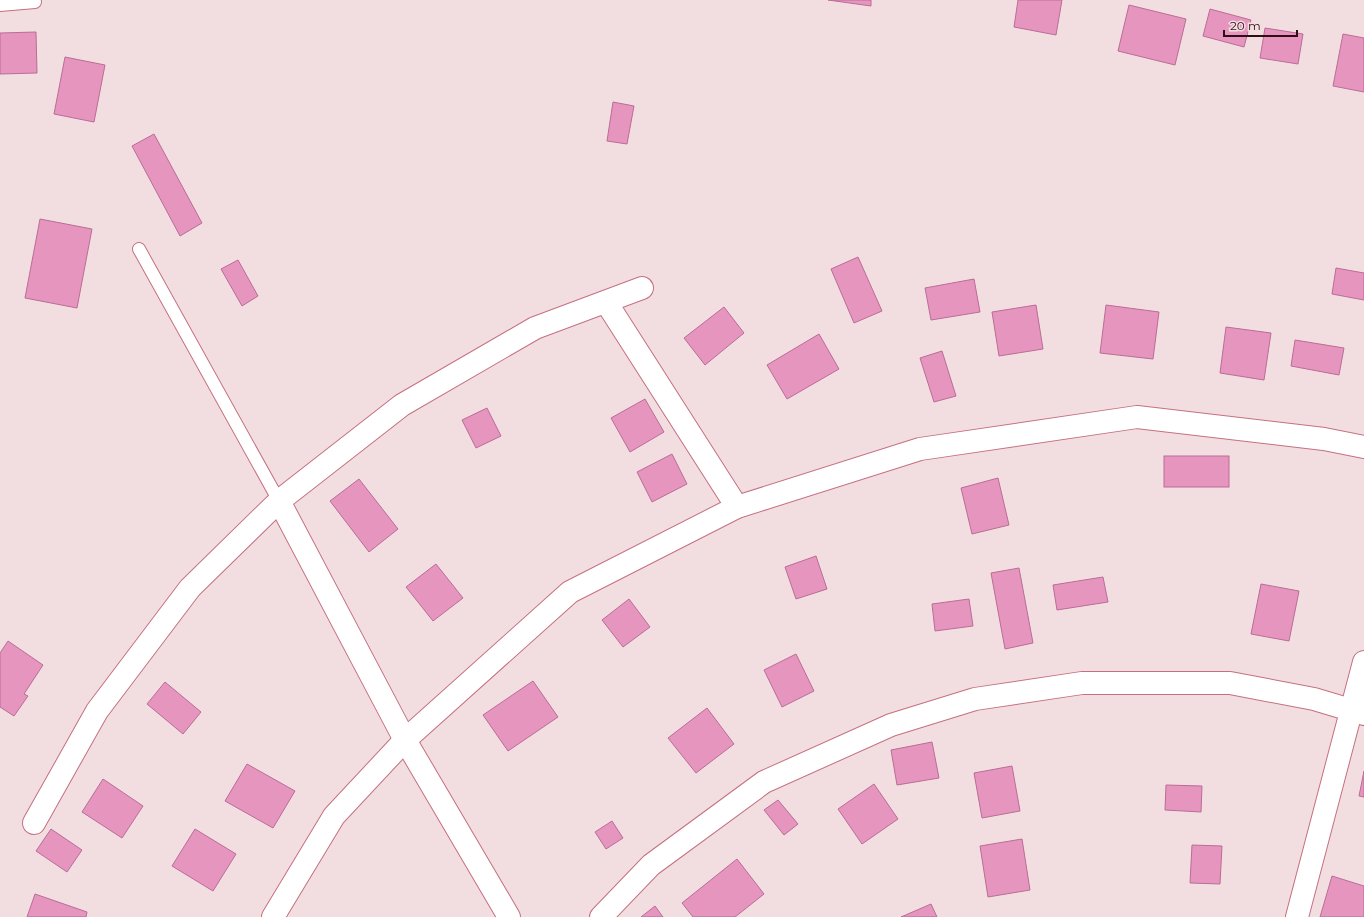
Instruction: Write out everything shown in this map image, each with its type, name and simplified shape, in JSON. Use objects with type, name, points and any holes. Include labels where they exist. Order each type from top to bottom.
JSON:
[{"type":"street","points":[[34,823],[97,711],[190,588],[279,501],[402,406],[535,328],[642,288]]},
{"type":"street","points":[[606,302],[737,507]]},
{"type":"street","points":[[273,917],[334,816],[405,740],[570,592],[737,507],[920,449],[1137,417],[1324,439],[1364,447]]},
{"type":"street","points":[[279,501],[405,740],[509,917]]},
{"type":"street","points":[[1297,917],[1357,712],[1364,662]]},
{"type":"street","points":[[601,917],[651,865],[764,782],[891,725],[974,699],[1082,683],[1230,683],[1314,699],[1357,712]]},
{"type":"lane","points":[[0,5],[34,2]]},
{"type":"lane","points":[[139,249],[279,501]]},
{"type":"building","points":[[828,0],[871,0],[871,6]]},
{"type":"building","points":[[1018,0],[1062,0],[1056,35],[1014,27]]},
{"type":"building","points":[[1129,5],[1186,19],[1175,65],[1118,51]]},
{"type":"building","points":[[1210,9],[1251,20],[1244,47],[1203,36]]},
{"type":"building","points":[[1265,28],[1303,34],[1298,64],[1260,58]]},
{"type":"building","points":[[36,32],[37,73],[0,74],[0,33]]},
{"type":"building","points":[[1343,34],[1364,38],[1364,92],[1333,86]]},
{"type":"building","points":[[65,57],[105,65],[94,122],[54,114]]},
{"type":"building","points":[[613,102],[634,106],[627,144],[607,141]]},
{"type":"building","points":[[154,134],[202,223],[180,236],[132,146]]},
{"type":"building","points":[[40,219],[92,229],[77,308],[25,298]]},
{"type":"building","points":[[858,257],[882,311],[854,323],[831,269]]},
{"type":"building","points":[[238,260],[258,296],[242,306],[221,269]]},
{"type":"building","points":[[1336,268],[1364,273],[1364,300],[1332,294]]},
{"type":"building","points":[[974,279],[980,312],[931,320],[925,288]]},
{"type":"building","points":[[1036,305],[1043,349],[999,356],[992,312]]},
{"type":"building","points":[[1106,305],[1159,312],[1153,359],[1100,353]]},
{"type":"building","points":[[724,307],[744,333],[705,365],[684,338]]},
{"type":"building","points":[[1226,327],[1271,333],[1264,380],[1220,373]]},
{"type":"building","points":[[819,334],[839,369],[787,399],[767,365]]},
{"type":"building","points":[[1295,340],[1344,348],[1339,375],[1291,366]]},
{"type":"building","points":[[942,351],[956,396],[934,402],[920,358]]},
{"type":"building","points":[[645,399],[664,432],[630,452],[611,418]]},
{"type":"building","points":[[487,408],[501,436],[476,448],[462,420]]},
{"type":"building","points":[[672,454],[687,484],[652,502],[637,472]]},
{"type":"building","points":[[1164,456],[1229,456],[1229,487],[1164,487]]},
{"type":"building","points":[[998,478],[1009,525],[972,534],[961,488]]},
{"type":"building","points":[[359,479],[398,529],[369,552],[330,501]]},
{"type":"building","points":[[816,556],[827,589],[796,599],[785,567]]},
{"type":"building","points":[[436,564],[463,598],[433,621],[406,587]]},
{"type":"building","points":[[1019,568],[1033,643],[1005,649],[991,573]]},
{"type":"building","points":[[1103,577],[1108,602],[1057,610],[1053,585]]},
{"type":"building","points":[[1261,584],[1299,591],[1289,641],[1251,634]]},
{"type":"building","points":[[629,599],[650,627],[623,647],[602,620]]},
{"type":"building","points":[[969,599],[973,626],[935,631],[932,604]]},
{"type":"building","points":[[8,641],[43,665],[24,694],[28,696],[14,716],[0,707],[0,653]]},
{"type":"building","points":[[796,654],[814,691],[782,707],[764,670]]},
{"type":"building","points":[[533,681],[558,717],[508,751],[483,715]]},
{"type":"building","points":[[165,682],[201,712],[183,734],[147,704]]},
{"type":"building","points":[[707,708],[734,744],[696,773],[668,738]]},
{"type":"building","points":[[932,742],[939,778],[897,785],[891,750]]},
{"type":"building","points":[[247,764],[295,791],[273,828],[225,801]]},
{"type":"building","points":[[1012,766],[1020,811],[982,818],[974,773]]},
{"type":"building","points":[[1364,771],[1364,797],[1359,796]]},
{"type":"building","points":[[103,779],[143,806],[122,838],[82,812]]},
{"type":"building","points":[[874,784],[898,819],[862,844],[838,809]]},
{"type":"building","points":[[1166,785],[1202,786],[1201,812],[1165,810]]},
{"type":"building","points":[[778,800],[798,824],[784,835],[764,810]]},
{"type":"building","points":[[612,821],[623,838],[606,849],[595,832]]},
{"type":"building","points":[[51,829],[82,850],[67,872],[36,851]]},
{"type":"building","points":[[195,829],[236,854],[213,891],[172,866]]},
{"type":"building","points":[[1022,839],[1030,890],[988,897],[980,846]]},
{"type":"building","points":[[1192,845],[1222,846],[1220,884],[1190,883]]},
{"type":"building","points":[[737,859],[764,894],[735,917],[693,917],[682,903]]},
{"type":"building","points":[[1332,876],[1364,886],[1364,917],[1320,917]]},
{"type":"building","points":[[35,894],[87,912],[86,917],[27,917]]},
{"type":"building","points":[[931,904],[937,917],[901,917]]},
{"type":"building","points":[[655,906],[663,917],[641,917]]}]
